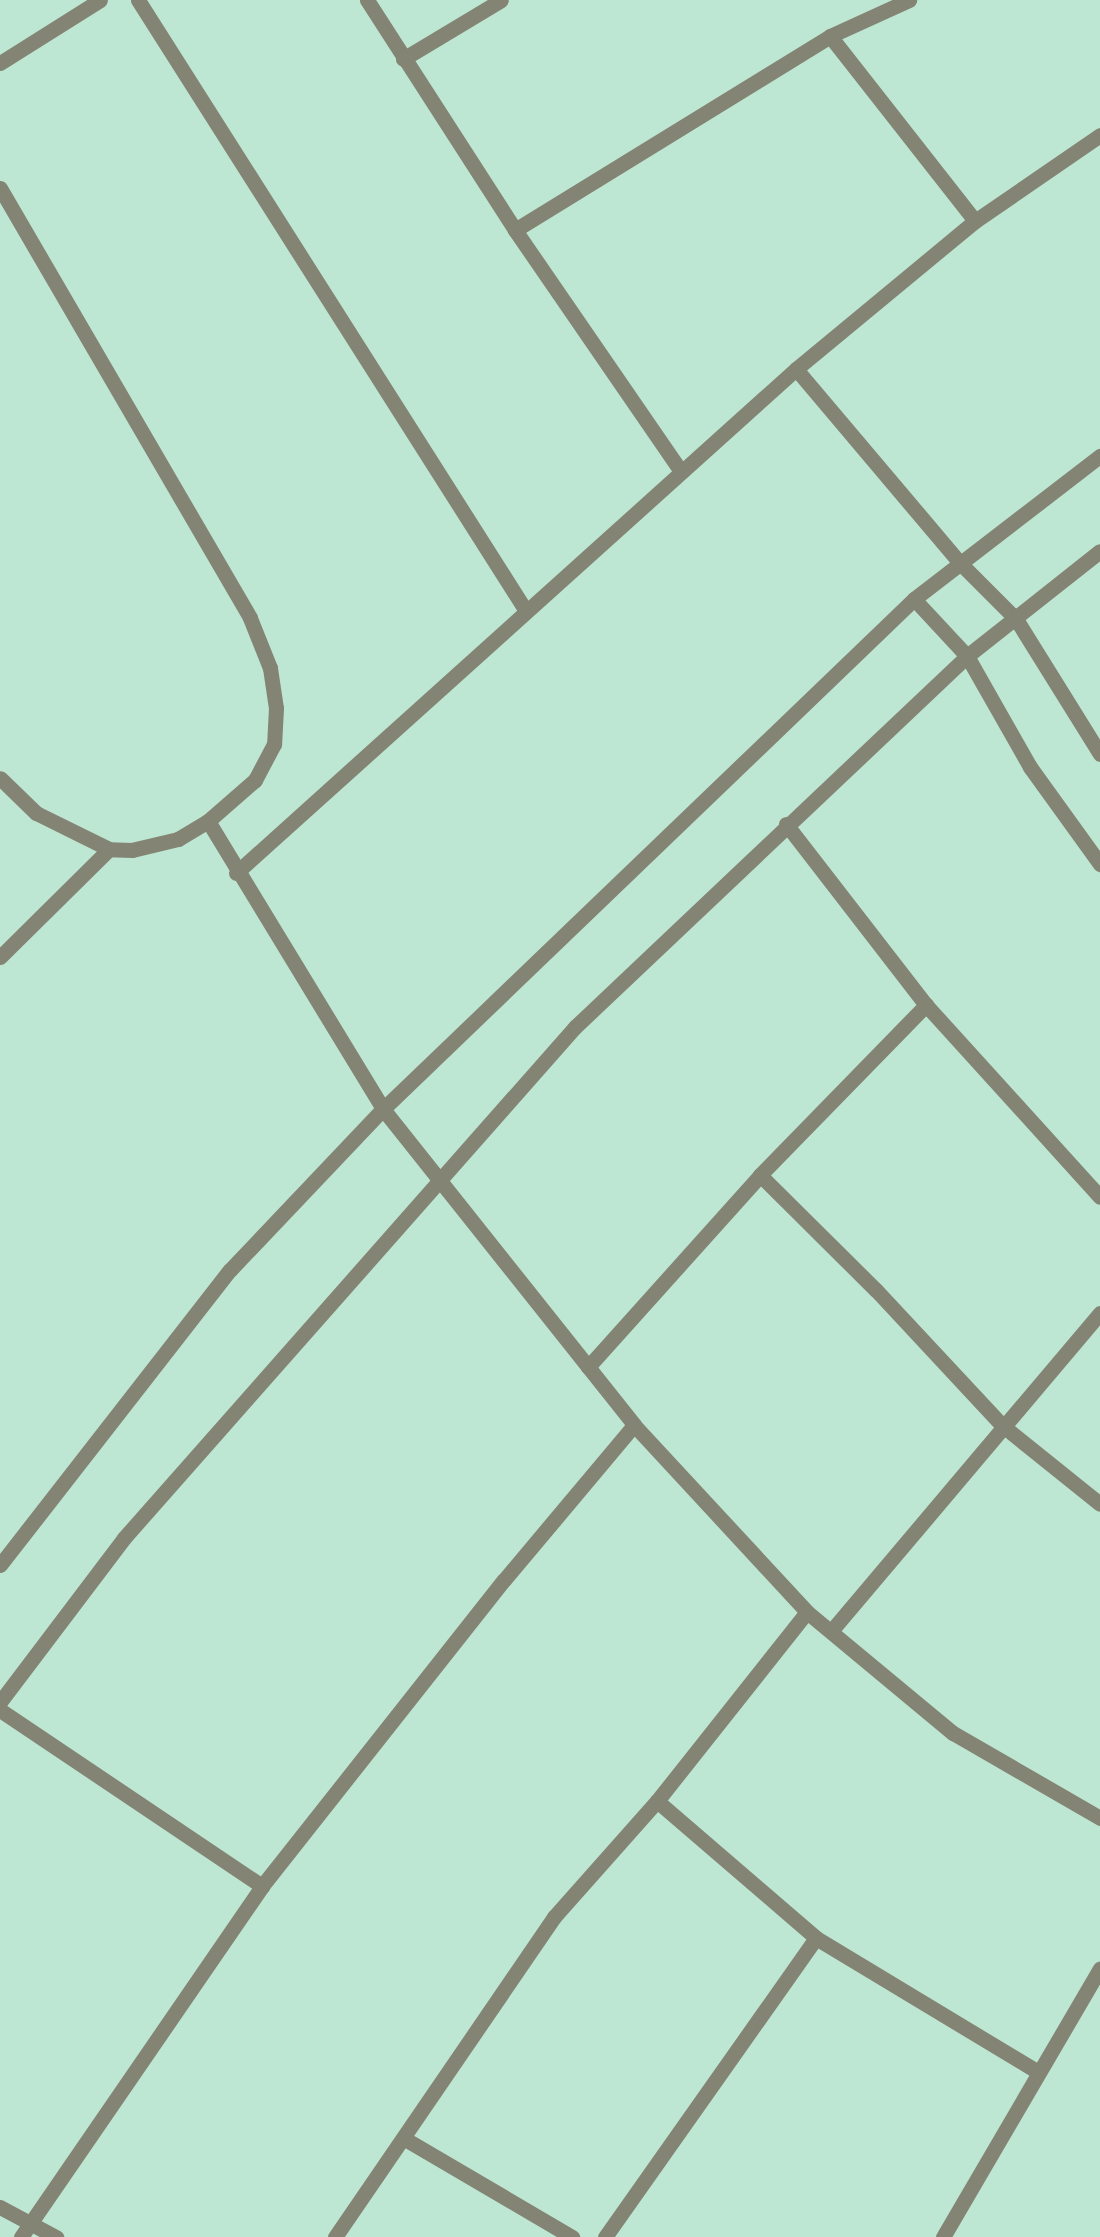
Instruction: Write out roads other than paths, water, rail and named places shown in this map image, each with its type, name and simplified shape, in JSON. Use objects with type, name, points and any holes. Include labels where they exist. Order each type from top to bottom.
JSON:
[{"type":"street","points":[[0,63],[100,0]]},
{"type":"street","points":[[138,0],[526,611]]},
{"type":"street","points":[[367,0],[514,230],[680,470]]},
{"type":"street","points":[[404,59],[501,0]]},
{"type":"street","points":[[514,230],[830,36],[909,0]]},
{"type":"street","points":[[830,36],[975,221]]},
{"type":"street","points":[[236,873],[680,470],[796,369],[975,221],[1100,135]]},
{"type":"street","points":[[0,188],[250,618],[270,668],[274,744],[255,780],[208,821],[178,839],[132,849],[109,849],[36,813],[0,778]]},
{"type":"street","points":[[796,369],[961,564],[1016,619],[1100,754]]},
{"type":"street","points":[[0,1565],[230,1270],[383,1110],[914,599],[1100,456]]},
{"type":"street","points":[[0,1702],[124,1538],[575,1027],[786,824],[967,656],[1100,551]]},
{"type":"street","points":[[914,599],[967,656],[1030,767],[1100,864]]},
{"type":"street","points":[[208,821],[236,873],[383,1110],[634,1425],[807,1612],[832,1630],[953,1733],[1100,1818]]},
{"type":"street","points":[[786,824],[926,1005],[1100,1197]]},
{"type":"street","points":[[0,957],[109,849]]},
{"type":"street","points":[[588,1367],[760,1175],[926,1005]]},
{"type":"street","points":[[760,1175],[876,1290],[1003,1426],[1100,1504]]},
{"type":"street","points":[[832,1630],[1100,1313]]},
{"type":"street","points":[[21,2237],[262,1886],[504,1580],[634,1425]]},
{"type":"street","points":[[335,2237],[405,2139],[554,1917],[657,1801],[807,1612]]},
{"type":"street","points":[[0,1710],[262,1886]]},
{"type":"street","points":[[657,1801],[816,1938],[1038,2072]]},
{"type":"street","points":[[605,2237],[816,1938]]},
{"type":"street","points":[[943,2237],[1100,1968]]},
{"type":"street","points":[[405,2139],[572,2237]]},
{"type":"street","points":[[0,2207],[56,2237]]}]
